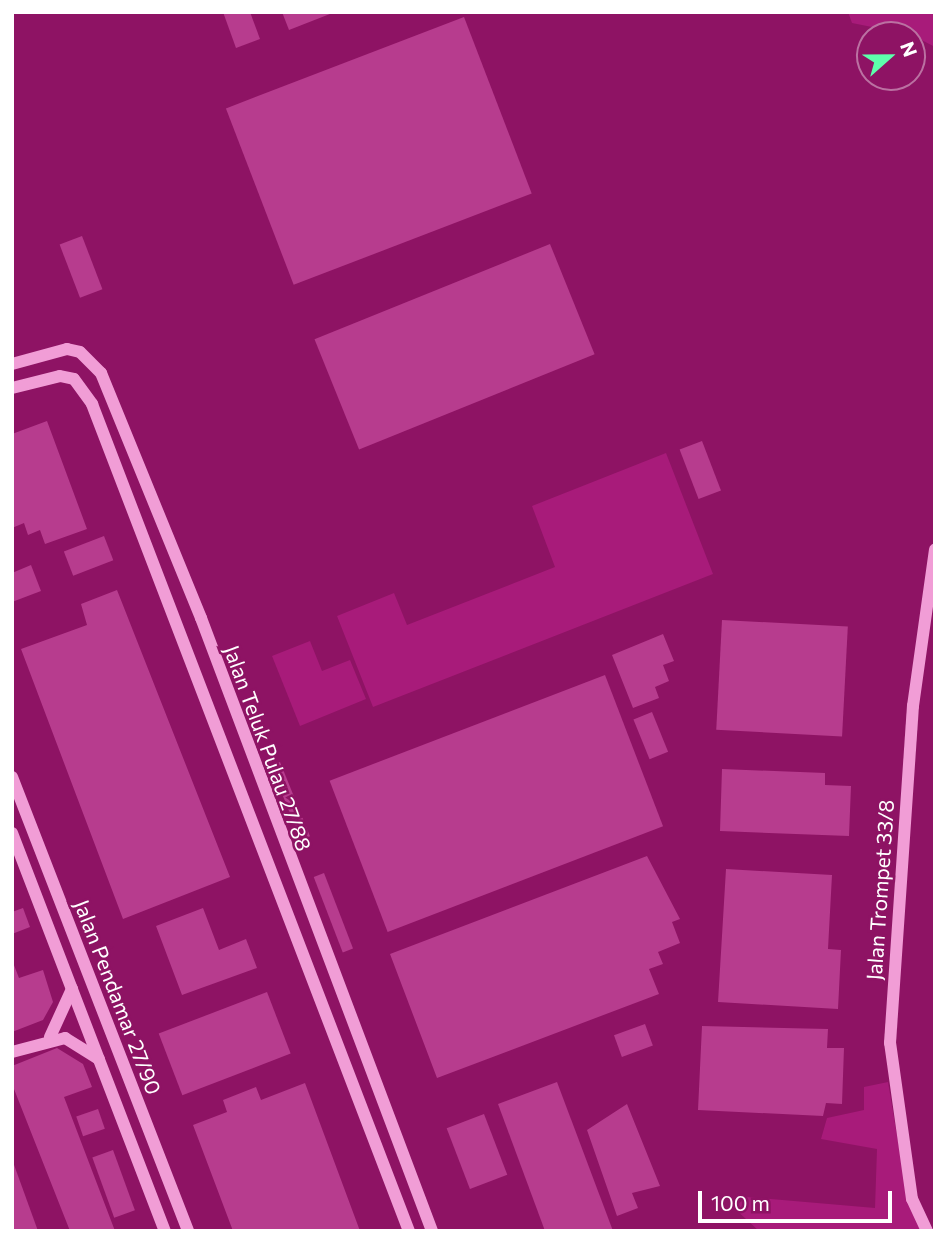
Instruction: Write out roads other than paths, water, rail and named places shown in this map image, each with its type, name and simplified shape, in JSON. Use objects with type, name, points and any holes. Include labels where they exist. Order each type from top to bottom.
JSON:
[{"type":"street","name":"Jalan Teluk Pulau 27/88","points":[[12,364],[66,349],[80,352],[101,373],[201,618],[432,1231]]},
{"type":"street","name":"Jalan Teluk Pulau 27/88","points":[[12,388],[60,376],[74,379],[92,404],[409,1231]]},
{"type":"street","name":"Jalan Trompet 33/8","points":[[926,1231],[912,1199],[890,1043],[913,706],[935,550]]},
{"type":"street","name":"Jalan Pendamar 27/90","points":[[12,777],[188,1231]]},
{"type":"street","name":"Jalan Pendamar 27/90","points":[[12,833],[165,1231]]},
{"type":"street","points":[[50,1037],[72,989]]},
{"type":"street","points":[[12,1052],[50,1037],[79,1043],[99,1059]]}]
